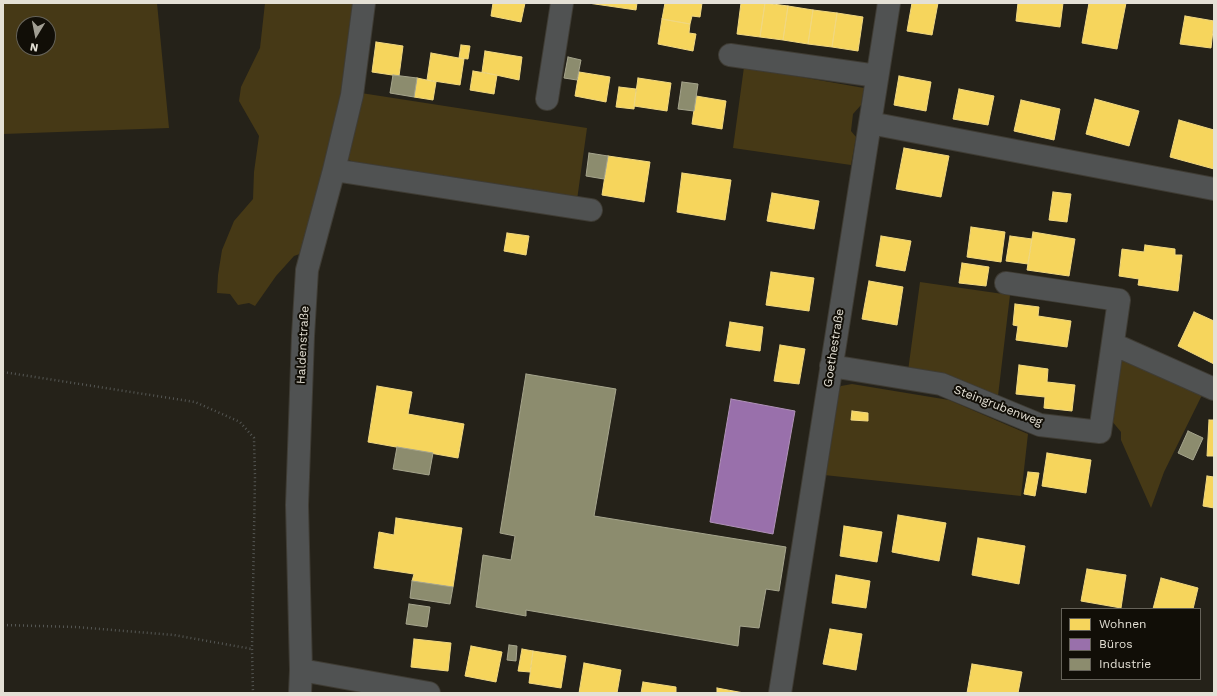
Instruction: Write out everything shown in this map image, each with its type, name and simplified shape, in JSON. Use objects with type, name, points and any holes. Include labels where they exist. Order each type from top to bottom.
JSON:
[{"type":"street","name":"Haldenstraße","points":[[300,693],[301,670],[297,505],[307,270],[334,170],[352,95],[364,3]]},
{"type":"street","points":[[547,99],[562,3]]},
{"type":"street","name":"Goethestraße","points":[[780,693],[889,3]]},
{"type":"street","points":[[730,55],[877,76]]},
{"type":"street","points":[[870,123],[1214,189]]},
{"type":"street","points":[[334,170],[591,210]]},
{"type":"street","name":"Steingrubenweg","points":[[831,366],[941,384],[1040,425],[1100,432],[1119,300],[1006,283]]},
{"type":"street","points":[[1113,344],[1214,389]]},
{"type":"street","points":[[301,670],[429,693]]},
{"type":"path","points":[[3,372],[195,402],[240,422],[254,438],[253,693]]},
{"type":"path","points":[[3,625],[76,628],[174,635],[252,649]]},
{"type":"shaded area","points":[[3,3],[157,3],[169,128],[3,134]]},
{"type":"shaded area","points":[[265,3],[355,3],[345,86],[305,252],[294,256],[276,276],[255,306],[249,303],[238,305],[230,294],[217,293],[218,275],[222,250],[234,221],[253,199],[254,172],[259,136],[239,101],[241,87],[260,48]]},
{"type":"shaded area","points":[[744,67],[864,88],[861,105],[853,114],[851,131],[856,137],[851,165],[733,148]]},
{"type":"shaded area","points":[[361,93],[587,128],[577,200],[363,167],[345,158]]},
{"type":"shaded area","points":[[920,282],[1010,295],[998,396],[908,371]]},
{"type":"shaded area","points":[[1129,359],[1203,393],[1164,472],[1151,508],[1121,440],[1121,432],[1111,420],[1117,365],[1122,361]]},
{"type":"shaded area","points":[[852,384],[949,400],[1028,434],[1021,496],[824,475],[837,390],[841,386]]},
{"type":"building: Wohnen","points":[[493,3],[525,3],[521,22],[491,16]]},
{"type":"building: Wohnen","points":[[588,3],[637,3],[636,10]]},
{"type":"building: Wohnen","points":[[665,3],[702,3],[700,17],[692,16],[690,24],[662,19]]},
{"type":"building: Wohnen","points":[[741,3],[765,3],[760,37],[737,34]]},
{"type":"building: Wohnen","points":[[765,3],[788,6],[783,40],[760,37]]},
{"type":"building: Wohnen","points":[[912,3],[938,3],[932,35],[907,31]]},
{"type":"building: Wohnen","points":[[1018,3],[1063,3],[1060,27],[1016,21]]},
{"type":"building: Wohnen","points":[[1089,3],[1126,3],[1117,49],[1082,43]]},
{"type":"building: Wohnen","points":[[788,6],[813,10],[808,44],[783,40]]},
{"type":"building: Wohnen","points":[[813,10],[837,13],[832,47],[808,44]]},
{"type":"building: Wohnen","points":[[837,13],[863,17],[858,51],[832,47]]},
{"type":"building: Wohnen","points":[[1185,16],[1214,21],[1211,48],[1180,44]]},
{"type":"building: Wohnen","points":[[662,19],[690,24],[689,33],[696,34],[693,51],[658,44]]},
{"type":"building: Wohnen","points":[[376,42],[403,46],[399,76],[372,72]]},
{"type":"building: Wohnen","points":[[461,45],[470,46],[468,59],[459,58]]},
{"type":"building: Wohnen","points":[[485,51],[522,57],[519,80],[482,72]]},
{"type":"building: Wohnen","points":[[431,53],[464,59],[460,85],[427,80]]},
{"type":"building: Wohnen","points":[[473,71],[497,75],[494,94],[470,90]]},
{"type":"building: Wohnen","points":[[579,72],[610,77],[606,102],[575,96]]},
{"type":"building: Wohnen","points":[[899,76],[931,82],[926,111],[894,105]]},
{"type":"building: Wohnen","points":[[417,78],[436,82],[433,100],[414,97]]},
{"type":"building: Wohnen","points":[[638,78],[671,83],[667,111],[634,106]]},
{"type":"building: Wohnen","points":[[619,87],[636,89],[634,109],[616,107]]},
{"type":"building: Wohnen","points":[[959,89],[994,96],[988,125],[953,119]]},
{"type":"building: Wohnen","points":[[696,96],[726,101],[722,129],[692,124]]},
{"type":"building: Wohnen","points":[[1095,99],[1139,111],[1129,146],[1086,134]]},
{"type":"building: Wohnen","points":[[1021,100],[1060,109],[1054,140],[1014,131]]},
{"type":"building: Wohnen","points":[[1179,120],[1214,130],[1214,169],[1170,157]]},
{"type":"building: Wohnen","points":[[904,148],[949,156],[941,197],[896,189]]},
{"type":"building: Wohnen","points":[[608,156],[650,162],[644,202],[602,195]]},
{"type":"building: Wohnen","points":[[682,173],[731,180],[725,220],[677,212]]},
{"type":"building: Wohnen","points":[[1053,192],[1071,194],[1067,222],[1049,220]]},
{"type":"building: Wohnen","points":[[772,193],[819,201],[814,229],[767,221]]},
{"type":"building: Wohnen","points":[[971,227],[1005,232],[1001,262],[967,257]]},
{"type":"building: Wohnen","points":[[1033,232],[1075,239],[1069,276],[1027,270]]},
{"type":"building: Wohnen","points":[[507,233],[529,236],[526,255],[504,251]]},
{"type":"building: Wohnen","points":[[881,236],[911,241],[905,271],[876,266]]},
{"type":"building: Wohnen","points":[[1010,236],[1032,239],[1028,264],[1006,261]]},
{"type":"building: Wohnen","points":[[1145,245],[1175,249],[1175,255],[1182,255],[1178,291],[1138,285],[1139,279],[1119,276],[1122,249],[1144,252]]},
{"type":"building: Wohnen","points":[[962,263],[989,267],[986,286],[959,283]]},
{"type":"building: Wohnen","points":[[771,272],[814,278],[809,311],[766,305]]},
{"type":"building: Wohnen","points":[[869,281],[903,287],[897,325],[862,319]]},
{"type":"building: Wohnen","points":[[1015,304],[1039,307],[1038,316],[1071,321],[1067,347],[1016,340],[1018,326],[1013,325]]},
{"type":"building: Wohnen","points":[[1194,312],[1214,321],[1214,364],[1178,346]]},
{"type":"building: Wohnen","points":[[730,322],[763,327],[760,351],[726,346]]},
{"type":"building: Wohnen","points":[[780,345],[805,349],[799,384],[774,381]]},
{"type":"building: Wohnen","points":[[1019,365],[1048,369],[1047,382],[1075,385],[1072,411],[1044,408],[1045,397],[1016,394]]},
{"type":"building: Wohnen","points":[[377,386],[412,392],[408,414],[464,424],[458,458],[368,442]]},
{"type":"building: Wohnen","points":[[852,411],[868,413],[868,421],[851,420]]},
{"type":"building: Wohnen","points":[[1209,420],[1214,420],[1214,456],[1207,456]]},
{"type":"building: Wohnen","points":[[1047,453],[1091,460],[1086,493],[1042,486]]},
{"type":"building: Wohnen","points":[[1028,472],[1039,473],[1035,496],[1024,494]]},
{"type":"building: Wohnen","points":[[1207,476],[1214,477],[1214,508],[1203,506]]},
{"type":"building: Wohnen","points":[[898,515],[946,523],[939,561],[892,552]]},
{"type":"building: Wohnen","points":[[396,518],[462,528],[453,587],[412,581],[414,574],[374,568],[379,532],[394,535]]},
{"type":"building: Wohnen","points":[[844,526],[882,532],[877,562],[840,556]]},
{"type":"building: Wohnen","points":[[978,538],[1025,546],[1019,584],[972,575]]},
{"type":"building: Wohnen","points":[[1087,569],[1126,575],[1121,608],[1081,601]]},
{"type":"building: Wohnen","points":[[836,575],[870,581],[866,608],[832,603]]},
{"type":"building: Wohnen","points":[[1161,578],[1198,588],[1193,608],[1153,608]]},
{"type":"building: Wohnen","points":[[830,629],[862,634],[856,670],[823,664]]},
{"type":"building: Wohnen","points":[[414,639],[451,643],[448,671],[411,667]]},
{"type":"building: Wohnen","points":[[471,646],[502,652],[496,682],[465,676]]},
{"type":"building: Wohnen","points":[[522,649],[533,651],[530,672],[518,671]]},
{"type":"building: Wohnen","points":[[533,651],[566,656],[561,688],[529,683]]},
{"type":"building: Wohnen","points":[[584,663],[621,670],[617,693],[579,693]]},
{"type":"building: Wohnen","points":[[972,664],[1022,672],[1018,693],[967,693]]},
{"type":"building: Wohnen","points":[[643,682],[676,687],[676,693],[641,693]]},
{"type":"building: Wohnen","points":[[717,688],[744,693],[717,693]]},
{"type":"building: Büros","points":[[731,399],[795,411],[773,534],[710,522]]},
{"type":"building: Industrie","points":[[568,57],[581,60],[577,80],[564,78]]},
{"type":"building: Industrie","points":[[393,75],[417,78],[414,97],[390,93]]},
{"type":"building: Industrie","points":[[682,82],[698,84],[694,111],[678,109]]},
{"type":"building: Industrie","points":[[589,153],[608,156],[604,179],[586,176]]},
{"type":"building: Industrie","points":[[526,374],[616,389],[594,516],[786,547],[779,591],[766,589],[759,628],[740,626],[738,646],[526,610],[526,616],[476,607],[483,555],[511,560],[515,536],[500,533]]},
{"type":"building: Industrie","points":[[1188,431],[1203,438],[1193,460],[1178,453]]},
{"type":"building: Industrie","points":[[397,447],[433,453],[429,475],[393,469]]},
{"type":"building: Industrie","points":[[412,581],[453,587],[450,604],[410,598]]},
{"type":"building: Industrie","points":[[409,604],[430,607],[427,627],[406,624]]},
{"type":"building: Industrie","points":[[509,645],[517,646],[516,661],[507,660]]}]
